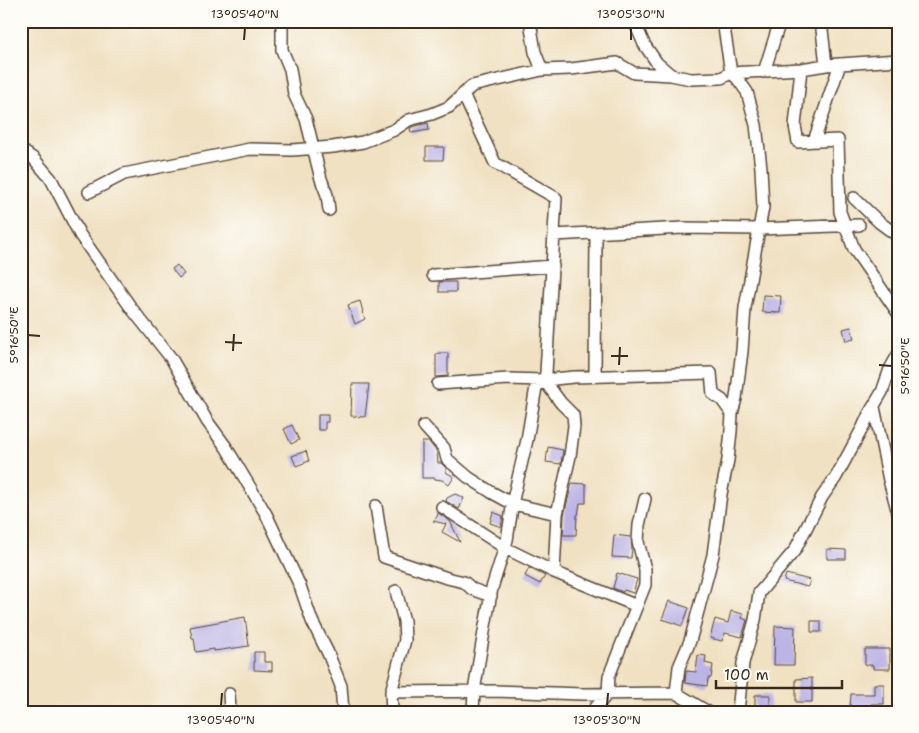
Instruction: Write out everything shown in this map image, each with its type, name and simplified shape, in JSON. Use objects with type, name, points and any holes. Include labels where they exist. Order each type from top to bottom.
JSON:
[{"type":"street","points":[[281,21],[282,50],[290,69],[294,94],[306,119],[321,179],[327,195],[329,210]]},
{"type":"street","points":[[530,21],[535,52],[542,70]]},
{"type":"street","points":[[634,21],[644,44],[657,63],[671,75]]},
{"type":"street","points":[[676,693],[679,667],[690,641],[713,555],[721,494],[728,460],[746,308],[763,207],[756,125],[747,92],[731,73],[723,21]]},
{"type":"street","points":[[764,72],[780,21]]},
{"type":"street","points":[[821,21],[826,65]]},
{"type":"street","points":[[89,192],[124,174],[250,149],[313,149],[363,142],[394,130],[409,120],[449,107],[472,86],[542,70],[571,69],[617,63],[634,73],[671,75],[691,79],[721,78],[731,73],[764,72],[898,60]]},
{"type":"street","points":[[814,141],[840,64]]},
{"type":"street","points":[[801,69],[795,126],[798,142],[838,140],[840,212],[854,249],[898,313]]},
{"type":"street","points":[[463,94],[495,163],[556,198],[546,373],[544,380],[536,387],[505,548],[492,588],[474,691],[474,712]]},
{"type":"street","points":[[21,150],[34,159],[52,179],[80,235],[132,308],[171,358],[207,422],[226,448],[266,514],[300,586],[312,621],[338,678],[341,686],[343,712]]},
{"type":"street","points":[[854,198],[879,222],[898,236]]},
{"type":"street","points":[[554,235],[683,228],[759,229],[858,225]]},
{"type":"street","points":[[595,376],[596,234]]},
{"type":"street","points":[[433,275],[553,266]]},
{"type":"street","points":[[738,712],[743,663],[755,620],[759,593],[795,550],[822,497],[836,477],[882,392],[890,369],[898,355]]},
{"type":"street","points":[[438,384],[508,379],[544,380],[595,376],[711,373],[713,394],[722,400],[732,414]]},
{"type":"street","points":[[544,380],[561,403],[573,415],[574,426],[570,456],[557,514],[554,572]]},
{"type":"street","points":[[874,407],[898,513]]},
{"type":"street","points":[[424,426],[444,448],[447,459],[468,478],[513,504],[557,514]]},
{"type":"street","points":[[592,712],[608,693],[609,676],[645,585],[645,569],[638,542],[639,525],[645,500]]},
{"type":"street","points":[[376,506],[384,557],[464,582],[472,589],[491,596]]},
{"type":"street","points":[[442,507],[505,548],[554,572],[637,606]]},
{"type":"street","points":[[392,712],[391,692],[404,640],[404,621],[396,591]]},
{"type":"street","points":[[391,692],[676,693],[708,712]]},
{"type":"street","points":[[229,694],[230,712]]},
{"type":"building","points":[[428,123],[429,130],[411,133],[410,128]]},
{"type":"building","points":[[426,147],[444,147],[443,160],[426,160]]},
{"type":"building","points":[[177,265],[184,274],[179,278],[172,269]]},
{"type":"building","points":[[439,282],[456,282],[456,292],[439,292]]},
{"type":"building","points":[[763,295],[781,296],[780,313],[762,312]]},
{"type":"building","points":[[360,301],[365,319],[355,324],[348,305]]},
{"type":"building","points":[[851,327],[854,339],[846,341],[843,329]]},
{"type":"building","points":[[448,353],[448,376],[436,377],[436,354]]},
{"type":"building","points":[[352,384],[369,384],[365,417],[351,416]]},
{"type":"building","points":[[318,415],[328,415],[328,422],[325,422],[325,430],[318,430]]},
{"type":"building","points":[[292,425],[299,440],[291,444],[284,429]]},
{"type":"building","points":[[422,442],[429,442],[437,452],[438,463],[441,463],[446,468],[446,472],[454,477],[449,485],[435,478],[422,478]]},
{"type":"building","points":[[548,447],[563,450],[561,464],[546,462]]},
{"type":"building","points":[[306,451],[309,461],[296,466],[292,456]]},
{"type":"building","points":[[572,483],[586,484],[586,503],[580,503],[576,535],[563,535],[564,515]]},
{"type":"building","points":[[455,494],[464,498],[459,509],[446,501],[447,498]]},
{"type":"building","points":[[493,512],[503,516],[501,527],[490,523]]},
{"type":"building","points":[[438,513],[450,521],[460,542],[442,532],[446,524],[433,521]]},
{"type":"building","points":[[614,535],[631,537],[631,558],[612,557]]},
{"type":"building","points":[[827,549],[846,550],[846,559],[827,559]]},
{"type":"building","points":[[529,568],[545,576],[540,584],[525,576]]},
{"type":"building","points":[[617,573],[637,579],[633,593],[613,588]]},
{"type":"building","points":[[786,574],[810,580],[808,587],[784,581]]},
{"type":"building","points":[[669,601],[689,608],[682,626],[662,619]]},
{"type":"building","points":[[731,611],[743,614],[742,618],[747,620],[742,637],[725,633],[722,641],[710,638],[715,619],[728,623]]},
{"type":"building","points":[[245,617],[249,646],[196,652],[190,627]]},
{"type":"building","points":[[811,621],[821,621],[821,632],[811,632]]},
{"type":"building","points":[[775,626],[795,627],[794,665],[774,665]]},
{"type":"building","points":[[865,649],[890,649],[890,669],[873,669],[873,665],[865,665]]},
{"type":"building","points":[[254,652],[264,652],[264,662],[272,662],[272,671],[254,670]]},
{"type":"building","points":[[698,655],[706,656],[705,663],[713,665],[711,678],[708,678],[707,686],[685,683],[686,671],[696,672]]},
{"type":"building","points":[[812,678],[812,702],[796,702],[796,679]]},
{"type":"building","points":[[874,684],[884,684],[884,704],[871,704],[871,707],[850,707],[851,694],[874,694]]},
{"type":"building","points":[[755,695],[770,695],[770,711],[755,711]]}]
